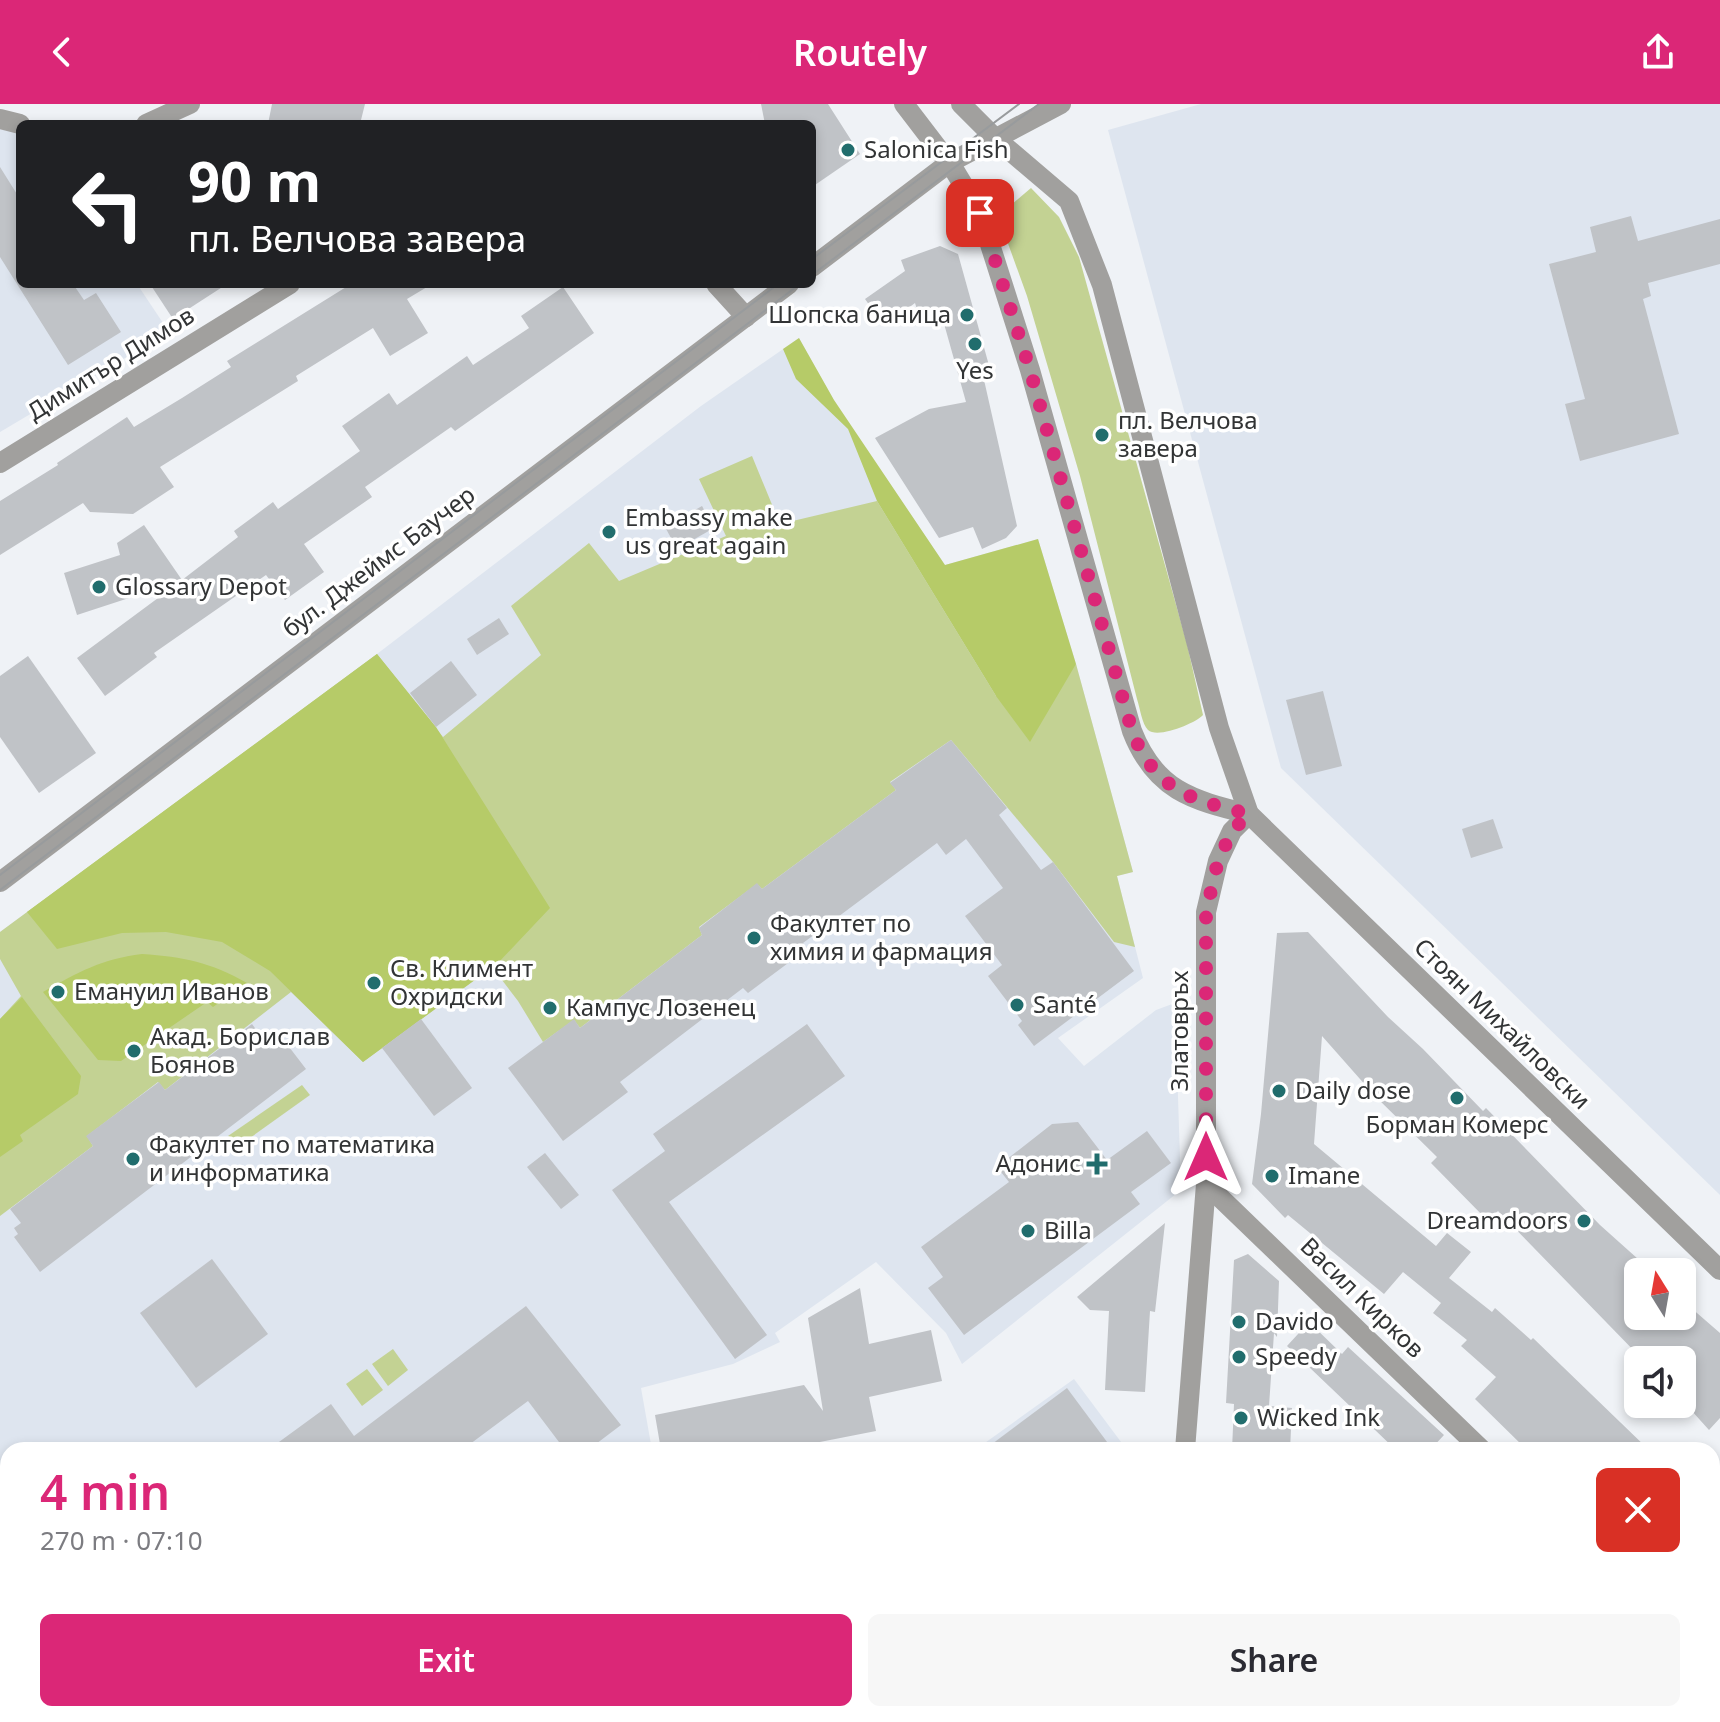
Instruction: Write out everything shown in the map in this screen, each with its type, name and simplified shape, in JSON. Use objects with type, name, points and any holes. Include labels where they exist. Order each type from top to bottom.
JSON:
[{"type":"street","points":[[155,120],[190,104]]},
{"type":"street","points":[[904,104],[949,163],[980,213],[1004,281],[1132,731],[1142,755],[1164,781],[1202,803],[1249,814]]},
{"type":"street","points":[[961,104],[996,139],[1069,201],[1102,285],[1219,728],[1249,814]]},
{"type":"street","points":[[816,264],[949,163],[1061,104]]},
{"type":"street","name":"Димитър Димов","points":[[0,463],[284,288]]},
{"type":"street","points":[[720,288],[746,317]]},
{"type":"street","name":"бул. Джеймс Баучер","points":[[0,882],[784,288]]},
{"type":"street","name":"Златовръх","points":[[1186,1442],[1206,1184],[1206,912],[1218,861],[1232,831],[1249,814]]},
{"type":"street","name":"Стоян Михайловски","points":[[1249,814],[1720,1270]]},
{"type":"street","name":"Васил Кирков","points":[[1206,1184],[1461,1440]]},
{"type":"shaded area","points":[[1201,104],[1720,104],[1720,1195],[1281,768],[1108,130]]},
{"type":"shaded area","points":[[0,129],[16,132],[16,288],[140,288],[169,332],[0,432]]},
{"type":"shaded area","name":"Кампус Лозенец","points":[[799,338],[838,408],[945,565],[1038,539],[1133,872],[1117,876],[1143,978],[1058,1038],[1084,1066],[1156,1010],[1175,1003],[1181,1190],[962,1364],[946,1333],[876,1262],[775,1333],[780,1342],[733,1364],[641,1388],[651,1442],[0,1442],[0,932],[377,654],[701,406]]},
{"type":"shaded area","points":[[1074,1379],[1121,1442],[986,1442]]},
{"type":"green space","points":[[1031,188],[1059,217],[1079,257],[1187,644],[1203,715],[1185,726],[1160,733],[1148,730],[1143,720],[1080,476],[1027,296],[1006,238],[1002,221],[1004,211]]},
{"type":"green space","points":[[799,338],[834,400],[945,565],[1038,539],[1076,664],[1030,742],[996,696],[877,501],[848,429],[796,379],[783,349]]},
{"type":"green space","points":[[752,456],[780,524],[877,501],[996,696],[1076,664],[1133,872],[1117,876],[1135,947],[1114,942],[1053,862],[951,740],[890,782],[896,790],[762,889],[757,884],[699,927],[702,935],[580,1028],[574,1020],[543,1042],[492,967],[363,1062],[291,992],[165,1090],[158,1082],[87,1136],[93,1146],[0,1216],[0,1019],[21,996],[0,959],[0,932],[377,654],[443,737],[541,655],[511,606],[589,543],[619,581],[726,536],[699,479]]},
{"type":"green space","points":[[377,654],[436,727],[550,908],[498,963],[363,1062],[270,971],[222,942],[166,932],[122,933],[57,949],[27,912]]},
{"type":"green space","points":[[142,954],[196,962],[247,983],[213,1007],[207,1002],[121,1061],[98,1060],[43,992],[102,963]]},
{"type":"green space","points":[[22,997],[81,1076],[78,1094],[20,1135],[23,1141],[0,1157],[0,1019]]},
{"type":"green space","points":[[302,1085],[310,1095],[243,1143],[228,1136]]},
{"type":"green space","points":[[393,1349],[408,1370],[388,1386],[372,1364]]},
{"type":"green space","points":[[367,1369],[383,1390],[362,1406],[346,1384]]},
{"type":"building","points":[[272,104],[365,104],[361,120],[269,120]]},
{"type":"building","points":[[761,104],[828,104],[860,154],[816,184],[816,120],[764,120]]},
{"type":"building","points":[[0,167],[16,193],[16,282],[0,257]]},
{"type":"building","points":[[1631,216],[1638,241],[1720,219],[1720,264],[1648,283],[1651,296],[1643,299],[1679,434],[1580,461],[1565,404],[1585,399],[1549,264],[1596,252],[1590,227]]},
{"type":"building","points":[[940,246],[958,254],[990,369],[982,371],[1017,526],[1006,538],[982,549],[973,527],[939,538],[875,438],[929,409],[966,402],[941,313],[920,319],[915,303],[884,326],[865,299],[905,271],[901,260]]},
{"type":"building","points":[[20,288],[76,288],[84,300],[96,293],[121,332],[68,365]]},
{"type":"building","points":[[153,288],[221,288],[173,319]]},
{"type":"building","points":[[345,288],[425,288],[407,299],[428,333],[390,356],[373,328],[296,376],[298,381],[160,467],[174,487],[133,514],[90,512],[83,503],[0,555],[0,501],[127,417],[134,427],[182,398],[231,367],[227,361]]},
{"type":"building","points":[[564,288],[594,333],[455,431],[451,427],[365,487],[372,497],[304,544],[324,572],[285,600],[266,575],[154,653],[157,657],[105,696],[77,658],[181,581],[77,615],[64,573],[120,555],[117,543],[144,525],[182,580],[238,537],[234,531],[273,502],[278,509],[360,451],[342,426],[389,393],[397,405],[467,356],[473,365],[529,328],[521,316]]},
{"type":"building","points":[[702,506],[714,528],[677,549],[665,527]]},
{"type":"building","points":[[499,618],[509,634],[477,655],[467,639]]},
{"type":"building","points":[[28,656],[96,753],[39,793],[0,737],[0,676]]},
{"type":"building","points":[[451,661],[477,695],[436,727],[410,693]]},
{"type":"building","points":[[1323,691],[1342,766],[1306,775],[1286,700]]},
{"type":"building","name":"Факултет по химия и фармация","points":[[951,740],[1007,808],[999,815],[1041,870],[1053,862],[1134,971],[1034,1046],[1018,1025],[1022,1021],[988,976],[1002,965],[965,916],[1003,888],[966,839],[946,855],[937,843],[803,943],[807,949],[748,993],[743,988],[620,1082],[628,1092],[563,1141],[508,1068],[574,1019],[580,1028],[702,935],[699,928],[757,883],[762,889],[896,790],[890,783]]},
{"type":"building","points":[[1493,819],[1503,848],[1471,858],[1462,829]]},
{"type":"building","points":[[1308,932],[1388,1017],[1483,1111],[1486,1108],[1600,1225],[1637,1258],[1624,1258],[1624,1330],[1696,1330],[1696,1312],[1720,1333],[1720,1418],[1709,1430],[1696,1416],[1696,1346],[1629,1346],[1498,1211],[1488,1221],[1431,1163],[1437,1157],[1375,1096],[1322,1036],[1314,1144],[1436,1246],[1447,1233],[1471,1252],[1449,1278],[1492,1312],[1495,1308],[1531,1340],[1533,1338],[1641,1442],[1519,1442],[1475,1399],[1496,1377],[1461,1346],[1467,1340],[1433,1313],[1441,1303],[1403,1272],[1384,1294],[1288,1215],[1285,1218],[1252,1184],[1277,933]]},
{"type":"building","points":[[421,1019],[472,1088],[434,1116],[382,1048]]},
{"type":"building","name":"Факултет по математика и информатика","points":[[252,1024],[270,1049],[283,1039],[306,1069],[40,1272],[14,1237],[18,1234],[14,1228],[21,1223],[10,1209],[93,1146],[86,1136],[159,1082],[165,1090]]},
{"type":"building","points":[[807,1024],[845,1076],[669,1202],[767,1335],[735,1359],[612,1190],[665,1151],[653,1134]]},
{"type":"building","points":[[1078,1122],[1107,1160],[1147,1131],[1171,1163],[1131,1192],[1140,1204],[964,1335],[928,1288],[943,1277],[921,1247],[1009,1182],[997,1167],[1052,1124]]},
{"type":"building","points":[[545,1153],[579,1195],[561,1209],[527,1167]]},
{"type":"building","points":[[1165,1223],[1155,1312],[1150,1311],[1145,1392],[1105,1390],[1109,1311],[1090,1310],[1077,1297]]},
{"type":"building","points":[[1248,1254],[1279,1281],[1277,1337],[1274,1333],[1269,1406],[1292,1408],[1290,1442],[1232,1442],[1234,1404],[1226,1403],[1234,1260]]},
{"type":"building","points":[[212,1259],[268,1334],[196,1388],[140,1313]]},
{"type":"building","points":[[860,1288],[869,1344],[931,1330],[942,1381],[869,1397],[876,1431],[820,1442],[660,1442],[655,1415],[804,1385],[823,1411],[808,1318]]},
{"type":"building","points":[[526,1306],[621,1425],[599,1442],[559,1442],[528,1401],[473,1442],[279,1442],[331,1404],[354,1436]]},
{"type":"building","points":[[1309,1322],[1342,1354],[1348,1347],[1444,1435],[1437,1442],[1388,1442],[1287,1346]]},
{"type":"building","points":[[1067,1388],[1107,1442],[995,1442]]},
{"type":"tram line","points":[[816,256],[1019,104]]},
{"type":"tram line","points":[[816,272],[1039,104]]},
{"type":"tram line","points":[[0,875],[773,288]]},
{"type":"tram line","points":[[0,890],[795,288]]},
{"type":"place","name":"Salonica Fish","points":[[848,150]]},
{"type":"place","name":"Шопска баница","points":[[967,315]]},
{"type":"place","name":"Yes","points":[[975,344]]},
{"type":"place","name":"пл. Велчова завера","points":[[1102,435]]},
{"type":"place","name":"Embassy make us great again","points":[[609,532]]},
{"type":"place","name":"Glossary Depot","points":[[99,587]]},
{"type":"place","name":"Факултет по химия и фармация","points":[[754,938]]},
{"type":"place","name":"Св. Климент Охридски","points":[[374,983]]},
{"type":"place","name":"Емануил Иванов","points":[[58,992]]},
{"type":"place","name":"Santé","points":[[1017,1005]]},
{"type":"place","name":"Кампус Лозенец","points":[[550,1008]]},
{"type":"place","name":"Акад. Борислав Боянов","points":[[134,1051]]},
{"type":"place","name":"Daily dose","points":[[1279,1091]]},
{"type":"place","name":"Борман Комерс","points":[[1457,1098]]},
{"type":"place","name":"Факултет по математика и информатика","points":[[133,1159]]},
{"type":"place","name":"Адонис","points":[[1097,1164]]},
{"type":"place","name":"Imane","points":[[1272,1176]]},
{"type":"place","name":"Dreamdoors","points":[[1584,1221]]},
{"type":"place","name":"Billa","points":[[1028,1231]]},
{"type":"place","name":"Davido","points":[[1239,1322]]},
{"type":"place","name":"Speedy","points":[[1239,1357]]},
{"type":"place","name":"Wicked Ink","points":[[1241,1418]]},
{"type":"route","points":[[980,213],[1004,281],[1132,731],[1142,755],[1164,781],[1202,803],[1249,814],[1232,831],[1218,861],[1206,912],[1206,1157]]}]
